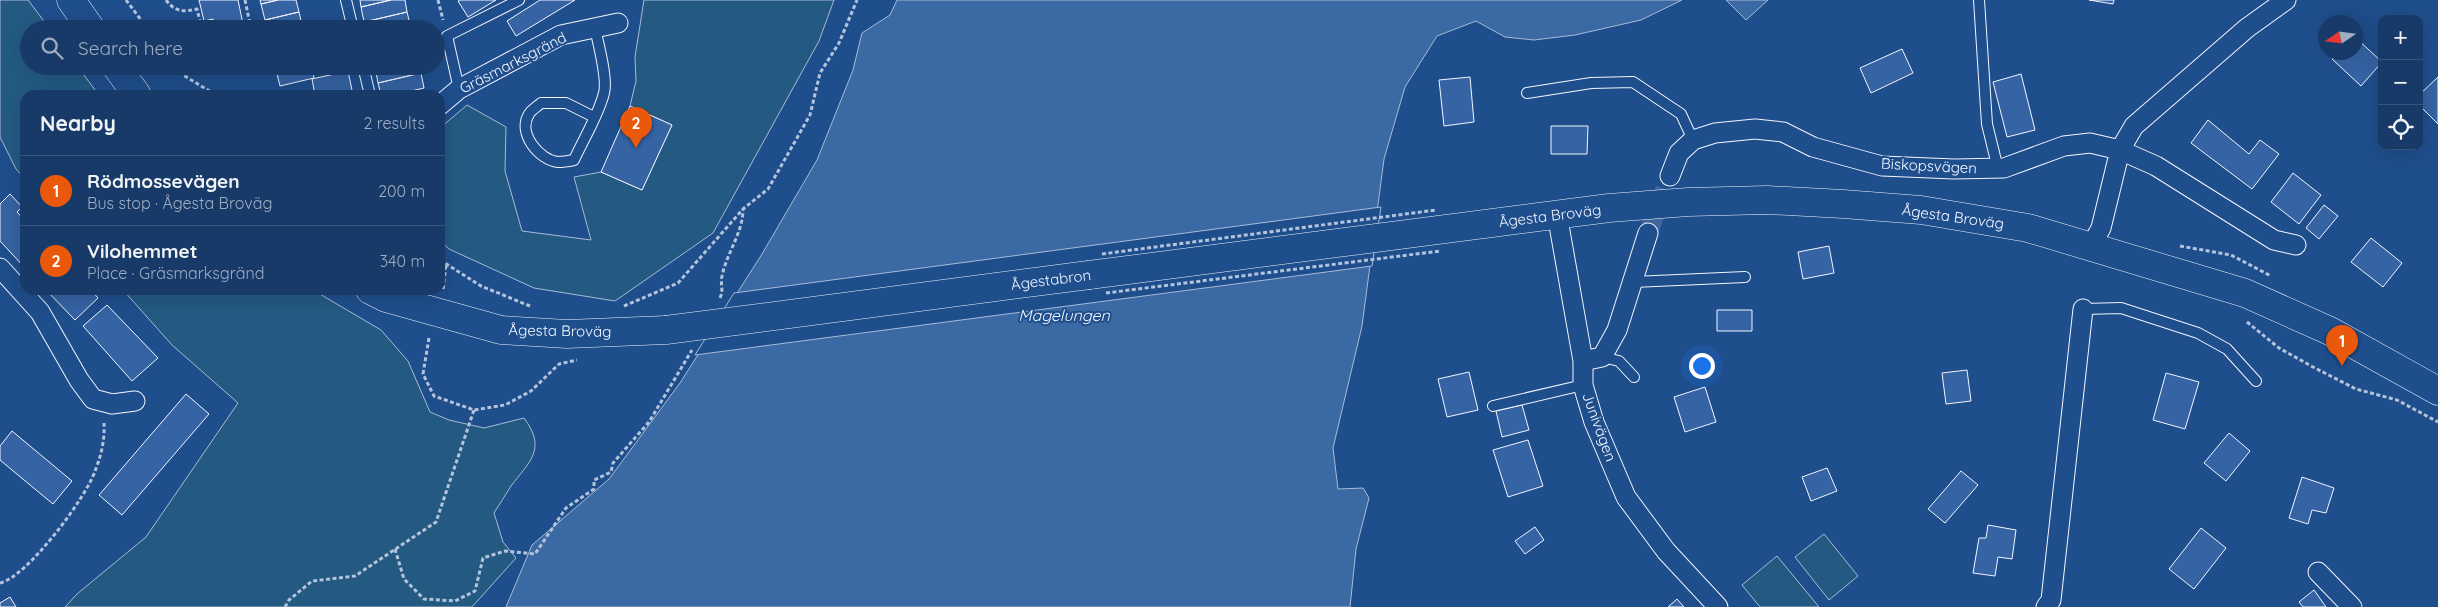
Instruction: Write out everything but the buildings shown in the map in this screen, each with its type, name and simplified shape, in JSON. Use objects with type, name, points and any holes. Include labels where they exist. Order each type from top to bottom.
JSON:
[{"type":"main road","points":[[71,0],[85,20]]},
{"type":"main road","points":[[123,75],[133,90]]},
{"type":"main road","name":"Ågesta Broväg","points":[[1437,230],[1557,214],[1688,202],[1767,200],[1921,210],[2028,228],[2245,293],[2330,331],[2438,391]]},
{"type":"main road","name":"Ågestabron","points":[[666,330],[1437,230]]},
{"type":"main road","name":"Ågesta Broväg","points":[[380,295],[501,330],[567,334],[666,330]]},
{"type":"street","points":[[2091,246],[2101,228],[2120,150],[2134,126],[2247,28],[2286,0]]},
{"type":"street","name":"Gräsmarksgränd","points":[[445,100],[459,88],[561,35],[618,23]]},
{"type":"street","name":"Biskopsvägen","points":[[1693,140],[1715,133],[1754,129],[1783,132],[1814,147],[1882,166],[1954,169],[2004,168],[2064,146],[2090,143],[2120,150],[2156,166],[2274,240],[2296,245]]},
{"type":"street","points":[[1670,176],[1679,153],[1693,140]]},
{"type":"street","name":"Junivägen","points":[[1557,214],[1583,361],[1583,385],[1594,422],[1626,497],[1666,551],[1718,607]]},
{"type":"street","points":[[1583,361],[1602,357],[1617,330],[1648,234]]},
{"type":"street","points":[[0,268],[20,290]]},
{"type":"street","points":[[25,295],[40,312],[79,380],[93,400],[112,404],[135,401]]},
{"type":"street","points":[[2046,607],[2051,600],[2083,309]]},
{"type":"street","points":[[2318,572],[2352,607]]},
{"type":"lane","points":[[346,0],[351,20]]},
{"type":"lane","points":[[459,88],[447,36],[519,0]]},
{"type":"lane","points":[[1979,0],[1986,124],[1998,169]]},
{"type":"lane","points":[[594,117],[566,103],[541,104],[529,114],[526,124],[528,138],[538,153],[557,162],[574,160],[594,117],[605,92],[602,59],[595,28]]},
{"type":"lane","points":[[365,75],[369,90]]},
{"type":"lane","points":[[1527,93],[1592,83],[1633,82],[1681,114],[1693,140]]},
{"type":"lane","points":[[1633,282],[1745,277]]},
{"type":"lane","points":[[2083,309],[2120,308],[2198,333],[2227,349],[2256,381]]},
{"type":"lane","points":[[1602,357],[1619,361],[1634,377]]},
{"type":"lane","points":[[1493,406],[1583,385]]},
{"type":"path","points":[[126,0],[141,20]]},
{"type":"path","points":[[166,0],[172,8],[184,11],[197,9],[200,20]]},
{"type":"path","points":[[245,0],[249,20]]},
{"type":"path","points":[[438,0],[443,20]]},
{"type":"path","points":[[618,308],[678,283],[743,209],[768,190],[810,115],[820,73],[839,43],[857,0]]},
{"type":"path","points":[[445,28],[447,36]]},
{"type":"path","points":[[183,75],[208,90]]},
{"type":"path","points":[[723,291],[721,278],[743,223],[743,209]]},
{"type":"path","points":[[445,273],[446,265],[481,286],[535,308]]},
{"type":"path","points":[[2246,321],[2279,348],[2313,367],[2356,389],[2397,400],[2438,422]]},
{"type":"path","points":[[429,338],[423,374],[434,396],[474,410],[505,405],[531,391],[559,364],[586,358]]},
{"type":"path","points":[[396,549],[404,579],[424,599],[455,601],[475,591],[483,558],[505,551],[535,554],[566,508],[594,489],[594,480],[611,472],[613,463],[649,422],[685,364]]},
{"type":"path","points":[[0,583],[8,581],[30,562],[77,505],[95,473],[105,437],[103,402]]},
{"type":"path","points":[[286,607],[289,600],[312,581],[355,576],[436,522],[474,410]]},
{"type":"shaded area","points":[[0,0],[28,0],[43,20],[20,20],[20,75],[84,75],[95,90],[20,90],[20,173],[0,137]]},
{"type":"shaded area","points":[[644,0],[834,0],[819,41],[713,233],[615,301],[534,288],[445,245],[445,124],[467,105],[506,127],[505,171],[522,231],[591,240],[574,177],[601,172],[642,190],[672,125],[630,106],[636,81],[635,57]]},
{"type":"shaded area","points":[[127,295],[322,295],[381,330],[408,361],[430,412],[449,420],[484,428],[524,418],[534,438],[535,447],[533,454],[530,462],[511,486],[494,513],[503,542],[516,558],[472,607],[65,607],[77,594],[146,537],[238,403],[172,345]]},
{"type":"shaded area","points":[[1824,534],[1858,576],[1829,600],[1795,557]]},
{"type":"shaded area","points":[[1777,556],[1819,607],[1760,607],[1742,585]]},
{"type":"water","name":"Magelungen","points":[[897,0],[1682,0],[1641,20],[1575,35],[1534,40],[1505,37],[1476,21],[1437,36],[1405,87],[1384,159],[1362,326],[1333,448],[1338,489],[1363,488],[1369,498],[1356,549],[1350,607],[506,607],[532,545],[609,479],[680,383],[762,254],[817,160],[853,70],[862,33],[890,15]]},
{"type":"water","points":[[1726,0],[1768,0],[1746,20]]},
{"type":"pier","points":[[1381,207],[1372,266],[695,355],[734,293]]},
{"type":"tunnel","points":[[1648,233],[1670,176]]},
{"type":"place","name":"Vilohemmet","points":[[636,148]]},
{"type":"place","name":"Rödmossevägen","points":[[2342,366]]}]
